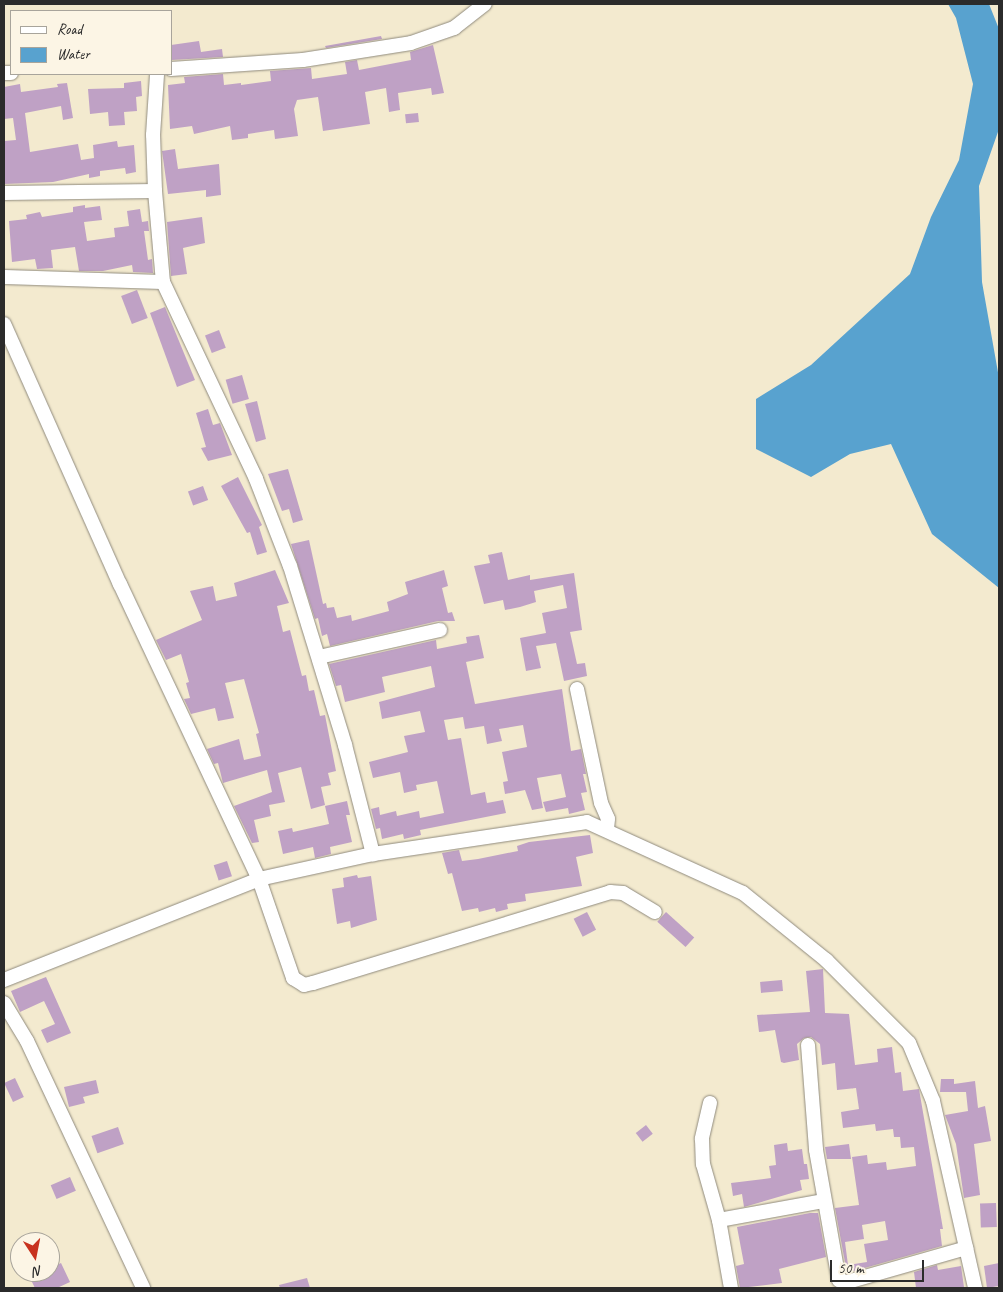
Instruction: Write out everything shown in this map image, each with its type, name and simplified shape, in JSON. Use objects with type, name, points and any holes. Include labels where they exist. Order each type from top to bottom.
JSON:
[{"type":"street","points":[[172,69],[303,60],[380,49],[443,34],[485,4]]},
{"type":"street","points":[[157,75],[152,135],[163,282],[256,479],[319,657],[373,854]]},
{"type":"street","points":[[4,193],[155,191]]},
{"type":"street","points":[[4,277],[163,282]]},
{"type":"street","points":[[4,324],[253,882],[289,971],[304,985],[603,893],[623,893],[656,912]]},
{"type":"street","points":[[319,657],[440,630]]},
{"type":"street","points":[[577,690],[601,803],[608,819],[607,829]]},
{"type":"street","points":[[4,980],[253,882],[373,854],[580,820],[607,829],[743,893],[770,912],[826,960],[909,1043],[933,1101],[976,1288]]},
{"type":"street","points":[[4,1003],[28,1041],[143,1288]]},
{"type":"street","points":[[808,1045],[816,1150],[838,1276],[842,1282],[966,1248]]},
{"type":"street","points":[[710,1103],[702,1139],[703,1164],[719,1220],[731,1288]]},
{"type":"street","points":[[719,1220],[824,1201]]},
{"type":"water","points":[[948,4],[989,4],[999,29],[999,129],[979,186],[982,282],[999,378],[999,588],[932,534],[891,444],[850,454],[811,477],[756,449],[756,399],[811,365],[910,274],[931,217],[959,160],[973,84],[956,18]]},
{"type":"building","points":[[381,36],[382,39],[326,48],[325,46]]},
{"type":"building","points":[[199,41],[201,52],[222,49],[223,57],[172,60],[172,45]]},
{"type":"building","points":[[433,45],[444,93],[432,95],[431,88],[398,93],[400,110],[389,112],[386,88],[365,92],[370,124],[323,131],[318,97],[297,100],[294,109],[298,136],[275,139],[274,130],[248,134],[248,138],[232,140],[230,126],[194,134],[192,126],[170,129],[168,85],[185,83],[184,77],[223,74],[224,85],[241,83],[241,85],[271,81],[270,71],[311,68],[312,79],[347,74],[345,62],[357,60],[359,70],[411,60],[410,52]]},
{"type":"building","points":[[141,81],[142,96],[136,97],[137,111],[124,112],[125,125],[109,126],[108,112],[90,114],[88,89],[124,88],[124,83]]},
{"type":"building","points":[[67,83],[73,118],[63,120],[61,106],[25,113],[30,152],[78,144],[81,160],[94,158],[93,145],[117,141],[118,147],[134,145],[136,172],[126,174],[125,168],[100,171],[100,176],[89,178],[89,174],[53,182],[4,184],[4,141],[16,140],[13,118],[4,119],[4,87],[20,84],[21,92],[58,87],[57,84]]},
{"type":"building","points":[[418,113],[419,122],[406,123],[405,114]]},
{"type":"building","points":[[175,149],[178,169],[219,164],[221,195],[206,197],[206,190],[168,194],[162,151]]},
{"type":"building","points":[[85,205],[85,208],[100,206],[102,220],[84,222],[87,241],[115,237],[114,228],[129,226],[127,211],[140,209],[142,222],[148,221],[149,231],[144,231],[148,260],[152,259],[153,273],[133,272],[132,265],[103,271],[79,271],[75,247],[51,250],[53,268],[37,269],[35,259],[12,262],[9,221],[27,219],[26,215],[40,212],[42,217],[73,212],[73,207]]},
{"type":"building","points":[[202,217],[205,243],[183,248],[187,274],[171,276],[167,222]]},
{"type":"building","points":[[137,290],[148,318],[132,324],[121,296]]},
{"type":"building","points":[[165,307],[195,380],[177,387],[150,313]]},
{"type":"building","points":[[219,330],[226,348],[212,353],[205,335]]},
{"type":"building","points":[[242,375],[249,399],[233,404],[226,380]]},
{"type":"building","points":[[257,401],[266,439],[256,442],[245,404]]},
{"type":"building","points":[[208,409],[213,425],[220,423],[232,455],[208,461],[201,448],[206,447],[196,413]]},
{"type":"building","points":[[288,469],[303,520],[293,523],[289,509],[282,511],[268,474]]},
{"type":"building","points":[[238,477],[262,525],[259,527],[267,552],[257,555],[250,532],[247,533],[221,486]]},
{"type":"building","points":[[203,486],[208,500],[193,506],[188,491]]},
{"type":"building","points":[[309,540],[323,604],[326,603],[327,608],[334,607],[337,618],[351,615],[352,621],[389,611],[387,602],[408,594],[405,582],[444,570],[448,586],[442,588],[448,613],[452,612],[455,621],[438,621],[330,646],[327,634],[322,636],[318,618],[315,619],[291,544]]},
{"type":"building","points":[[502,552],[508,580],[530,575],[530,580],[574,573],[582,630],[570,632],[577,664],[585,663],[587,676],[564,681],[556,643],[536,646],[541,668],[526,671],[520,638],[546,633],[542,613],[567,608],[563,585],[534,591],[536,602],[520,607],[505,610],[503,600],[484,604],[474,566],[490,563],[488,555]]},
{"type":"building","points":[[275,570],[289,603],[277,606],[283,632],[290,630],[302,676],[306,675],[309,691],[314,690],[320,716],[325,715],[336,771],[328,773],[331,785],[321,787],[325,805],[311,809],[301,767],[278,773],[285,802],[269,805],[271,816],[254,820],[259,842],[252,843],[234,806],[272,792],[267,770],[223,783],[218,763],[214,764],[207,749],[239,739],[244,760],[261,756],[256,734],[259,733],[244,679],[225,683],[234,718],[218,721],[215,708],[191,714],[184,699],[190,698],[186,683],[189,682],[181,654],[166,660],[156,640],[202,620],[190,591],[213,586],[216,601],[237,596],[234,583]]},
{"type":"building","points":[[479,635],[484,658],[466,662],[475,704],[562,689],[571,751],[581,749],[586,774],[583,774],[587,792],[581,793],[585,810],[569,814],[568,808],[546,812],[543,802],[566,797],[561,774],[537,778],[543,808],[532,810],[525,790],[505,794],[503,782],[508,781],[502,752],[527,747],[523,725],[499,729],[502,741],[487,744],[484,726],[465,729],[463,717],[444,720],[448,740],[461,738],[471,795],[485,792],[487,803],[503,800],[506,813],[420,830],[421,835],[404,839],[403,834],[382,839],[380,828],[376,829],[371,809],[379,807],[380,815],[396,811],[397,816],[419,811],[420,818],[444,813],[437,781],[416,785],[417,790],[404,793],[400,772],[373,778],[369,762],[408,752],[404,736],[425,732],[420,711],[382,719],[379,702],[435,687],[431,666],[382,677],[385,692],[345,702],[341,685],[336,686],[329,664],[436,640],[437,649],[467,643],[466,637]]},
{"type":"building","points":[[347,801],[350,815],[346,815],[352,842],[330,847],[331,854],[315,858],[313,847],[283,854],[278,831],[292,828],[293,832],[329,824],[325,806]]},
{"type":"building","points":[[590,835],[593,853],[576,857],[582,886],[525,894],[526,901],[507,904],[508,909],[496,912],[495,908],[479,912],[478,908],[462,911],[452,873],[448,874],[442,853],[459,850],[462,861],[518,851],[517,846],[529,842]]},
{"type":"building","points":[[227,861],[232,876],[219,881],[214,865]]},
{"type":"building","points":[[357,875],[358,878],[371,876],[377,920],[351,928],[350,921],[337,924],[332,889],[344,887],[343,878]]},
{"type":"building","points":[[587,912],[596,930],[583,937],[574,919]]},
{"type":"building","points":[[666,912],[694,937],[686,947],[657,922]]},
{"type":"building","points":[[823,969],[825,1013],[849,1014],[855,1065],[878,1062],[877,1049],[892,1047],[895,1073],[901,1072],[903,1091],[919,1089],[943,1229],[940,1229],[942,1246],[847,1273],[835,1208],[859,1205],[852,1157],[867,1155],[868,1164],[886,1162],[887,1170],[916,1166],[914,1147],[901,1148],[900,1137],[894,1137],[893,1129],[876,1131],[875,1124],[843,1128],[841,1112],[859,1109],[856,1088],[837,1090],[835,1063],[822,1065],[820,1044],[811,1037],[804,1038],[797,1044],[799,1060],[784,1063],[781,1062],[775,1030],[759,1032],[757,1015],[810,1012],[806,971]],"holes":[[[885,1221],[888,1240],[864,1244],[867,1262],[848,1265],[845,1242],[864,1239],[862,1225]]]},
{"type":"building","points":[[46,977],[71,1033],[47,1043],[41,1030],[55,1024],[44,1001],[20,1012],[11,991]]},
{"type":"building","points":[[782,980],[783,991],[761,993],[760,982]]},
{"type":"building","points":[[15,1078],[24,1097],[13,1102],[4,1083]]},
{"type":"building","points":[[941,1079],[954,1079],[954,1084],[975,1081],[978,1108],[985,1106],[991,1141],[974,1144],[980,1195],[964,1198],[956,1144],[945,1115],[968,1111],[966,1092],[940,1092]]},
{"type":"building","points":[[96,1080],[99,1093],[83,1097],[85,1103],[69,1107],[64,1087]]},
{"type":"building","points":[[646,1125],[653,1134],[643,1142],[636,1133]]},
{"type":"building","points":[[118,1127],[124,1144],[97,1153],[92,1136]]},
{"type":"building","points":[[787,1143],[788,1151],[802,1149],[804,1164],[807,1164],[809,1179],[800,1180],[802,1190],[744,1207],[742,1194],[733,1196],[731,1183],[771,1178],[769,1166],[776,1165],[774,1145]]},
{"type":"building","points":[[849,1144],[851,1159],[827,1159],[825,1147]]},
{"type":"building","points":[[70,1177],[76,1191],[57,1199],[51,1185]]},
{"type":"building","points":[[996,1203],[997,1227],[981,1228],[980,1204]]},
{"type":"building","points":[[818,1213],[826,1257],[779,1269],[782,1283],[740,1288],[736,1266],[744,1264],[737,1227]]},
{"type":"building","points":[[60,1263],[70,1282],[57,1288],[35,1288],[32,1282],[60,1282]]},
{"type":"building","points":[[999,1263],[999,1286],[987,1288],[984,1266]]},
{"type":"building","points":[[937,1265],[938,1270],[961,1266],[964,1287],[916,1288],[914,1272]]},
{"type":"building","points":[[307,1278],[310,1288],[280,1288],[279,1285]]}]
